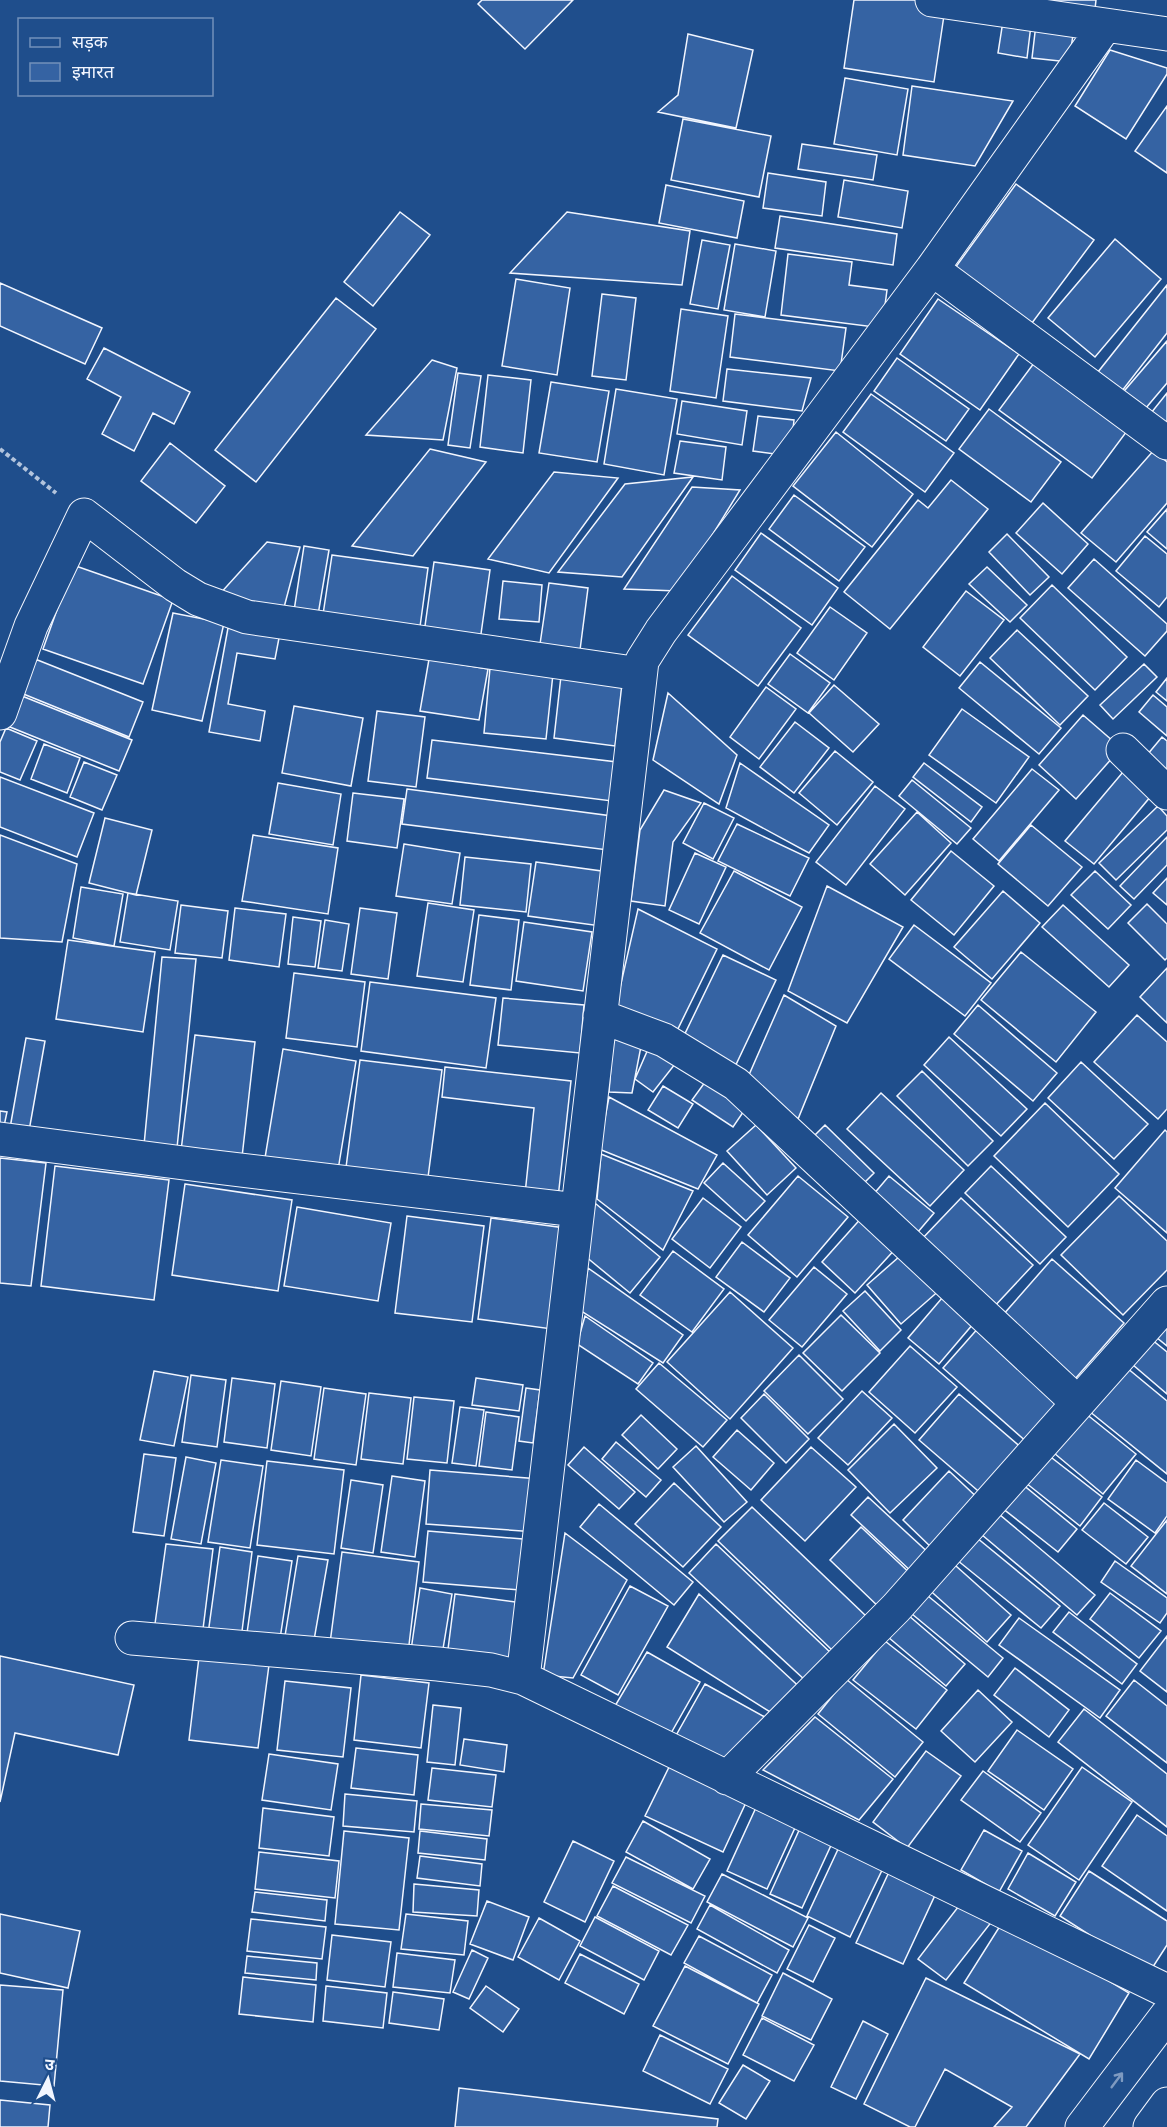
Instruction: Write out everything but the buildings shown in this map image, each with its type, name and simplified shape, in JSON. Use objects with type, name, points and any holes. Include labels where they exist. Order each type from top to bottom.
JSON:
[{"type":"street","points":[[932,0],[1167,34]]},
{"type":"street","points":[[523,1678],[642,661],[661,631],[932,269],[1105,26]]},
{"type":"street","points":[[932,269],[1167,443]]},
{"type":"street","points":[[0,713],[31,626],[84,515],[175,585],[198,599],[247,617],[640,674]]},
{"type":"street","points":[[1123,750],[1167,793]]},
{"type":"street","points":[[600,1016],[664,1040],[736,1084],[1077,1402]]},
{"type":"street","points":[[0,1139],[578,1210]]},
{"type":"street","points":[[727,1778],[896,1608],[1167,1303]]},
{"type":"street","points":[[132,1638],[438,1664],[491,1670],[523,1678],[1167,1991]]},
{"type":"street","points":[[1082,2127],[1167,2014]]},
{"type":"street","points":[[1150,2127],[1167,2104]]},
{"type":"path","points":[[0,449],[84,515]]}]
